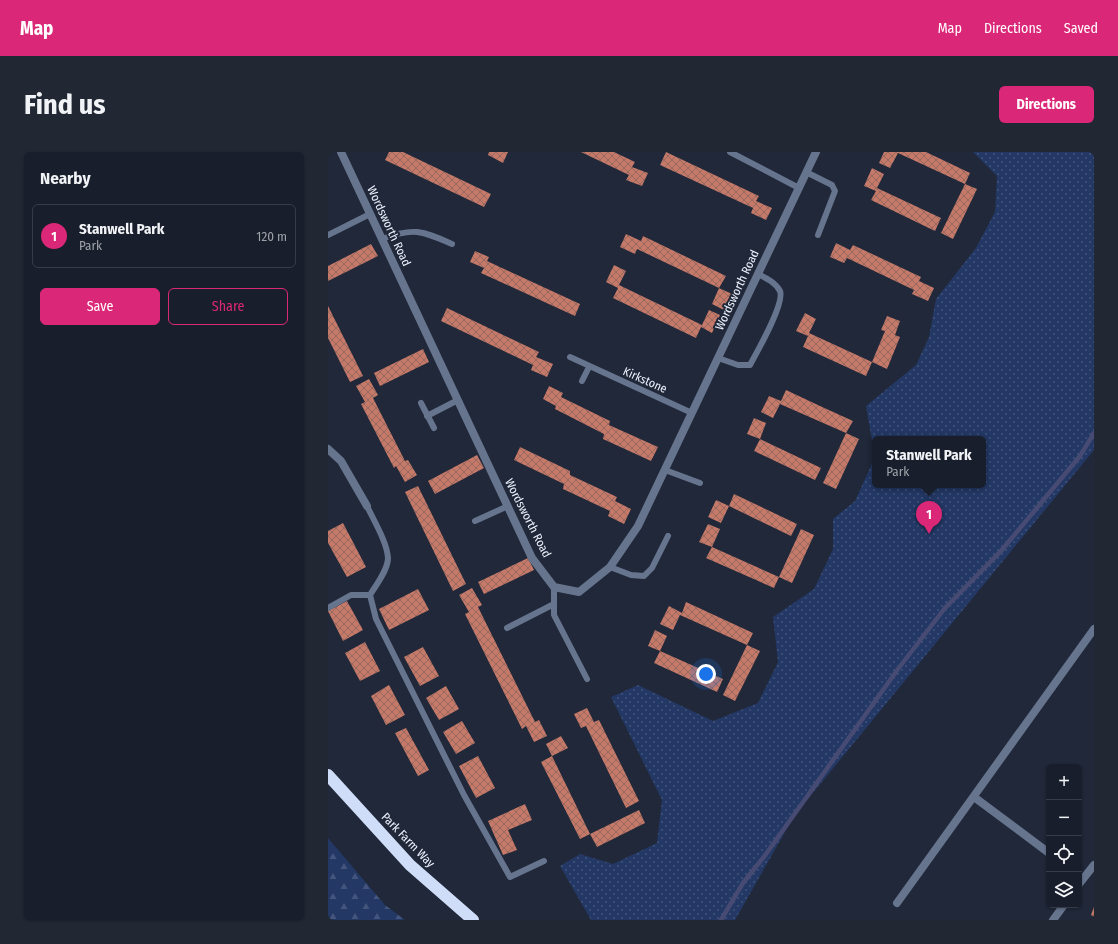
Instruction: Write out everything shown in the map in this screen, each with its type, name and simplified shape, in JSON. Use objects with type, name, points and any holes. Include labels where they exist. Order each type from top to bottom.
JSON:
[{"type":"highway","name":"Park Farm Way","points":[[328,775],[410,865],[473,920]]},
{"type":"street","name":"Wordsworth Road","points":[[341,152],[532,558],[554,587],[579,592],[610,567],[638,526],[816,152]]},
{"type":"street","points":[[328,449],[341,461],[366,506]]},
{"type":"street","points":[[897,903],[1094,629]]},
{"type":"street","points":[[974,797],[1046,851]]},
{"type":"street","points":[[1082,877],[1094,865]]},
{"type":"street","points":[[1053,920],[1062,908]]},
{"type":"lane","points":[[730,152],[799,188]]},
{"type":"lane","points":[[806,172],[832,185],[834,191],[818,235]]},
{"type":"lane","points":[[328,235],[370,214]]},
{"type":"lane","points":[[382,239],[404,232],[414,231],[428,234],[452,244]]},
{"type":"lane","points":[[718,358],[738,365],[750,365],[759,348],[779,304],[780,292],[775,284],[758,274]]},
{"type":"lane","name":"Kirkstone","points":[[570,358],[692,413]]},
{"type":"lane","points":[[582,381],[589,366]]},
{"type":"lane","points":[[427,416],[458,400]]},
{"type":"lane","points":[[421,404],[434,428]]},
{"type":"lane","points":[[665,470],[700,484]]},
{"type":"lane","points":[[366,506],[380,533],[388,559],[382,577],[370,595]]},
{"type":"lane","points":[[475,521],[508,506]]},
{"type":"lane","points":[[610,567],[631,575],[644,576],[652,568],[668,536]]},
{"type":"lane","points":[[554,587],[554,615],[587,679]]},
{"type":"lane","points":[[328,608],[352,594],[370,595]]},
{"type":"lane","points":[[370,595],[380,626],[464,795],[510,877],[544,861]]},
{"type":"lane","points":[[507,628],[554,604]]},
{"type":"green space","points":[[973,152],[1094,152],[1094,450],[794,816],[735,920],[591,920],[560,866],[580,854],[613,864],[657,843],[662,800],[611,697],[638,685],[713,721],[758,703],[778,662],[773,617],[814,589],[833,549],[833,519],[855,501],[872,464],[872,488],[986,488],[986,436],[872,436],[872,440],[866,406],[916,365],[929,337],[936,299],[976,248],[995,212],[997,176]]},
{"type":"green space","points":[[328,838],[385,905],[405,920],[328,920]]},
{"type":"building","points":[[389,152],[403,152],[491,194],[484,207],[385,160]]},
{"type":"building","points":[[489,152],[508,152],[503,163],[488,155]]},
{"type":"building","points":[[581,152],[614,152],[635,162],[632,167],[648,173],[642,186],[626,180],[629,175]]},
{"type":"building","points":[[666,152],[759,196],[756,201],[772,208],[766,220],[751,213],[753,208],[660,165]]},
{"type":"building","points":[[884,152],[926,152],[970,173],[965,184],[898,153],[890,168],[879,163]]},
{"type":"building","points":[[872,168],[884,174],[877,188],[941,218],[935,231],[871,200],[876,191],[864,186]]},
{"type":"building","points":[[965,184],[977,189],[953,239],[941,233]]},
{"type":"building","points":[[626,234],[641,241],[643,236],[726,276],[719,288],[637,249],[635,254],[620,247]]},
{"type":"building","points":[[836,243],[850,250],[853,245],[921,277],[919,281],[934,288],[928,301],[912,294],[914,290],[847,258],[844,263],[830,257]]},
{"type":"building","points":[[371,244],[378,256],[328,281],[328,266]]},
{"type":"building","points":[[475,251],[489,257],[487,261],[580,304],[575,316],[481,273],[484,268],[470,262]]},
{"type":"building","points":[[614,265],[626,271],[619,285],[702,325],[709,310],[720,315],[712,333],[701,327],[696,338],[613,298],[618,288],[606,282]]},
{"type":"building","points":[[719,288],[732,294],[724,310],[712,304]]},
{"type":"building","points":[[328,306],[363,376],[350,382],[328,338]]},
{"type":"building","points":[[447,308],[539,352],[536,357],[553,364],[547,377],[531,370],[533,365],[441,321]]},
{"type":"building","points":[[805,313],[816,319],[809,333],[872,362],[866,376],[803,347],[808,336],[796,331]]},
{"type":"building","points":[[887,316],[900,321],[895,335],[900,337],[887,369],[872,362],[885,331],[881,330]]},
{"type":"building","points":[[423,349],[429,362],[380,386],[374,373]]},
{"type":"building","points":[[369,379],[378,395],[373,398],[405,461],[408,460],[417,475],[405,482],[396,466],[394,468],[361,404],[365,402],[356,386]]},
{"type":"building","points":[[549,386],[563,393],[561,397],[610,421],[609,425],[658,447],[651,461],[603,439],[604,434],[555,409],[556,406],[543,399]]},
{"type":"building","points":[[786,390],[853,421],[846,433],[780,404],[773,418],[761,412],[769,396],[781,401]]},
{"type":"building","points":[[754,418],[766,423],[760,439],[747,434]]},
{"type":"building","points":[[846,433],[859,439],[836,489],[823,483]]},
{"type":"building","points":[[760,439],[821,468],[815,480],[754,451]]},
{"type":"building","points":[[520,447],[570,471],[570,475],[617,497],[615,501],[631,509],[624,524],[608,516],[610,511],[563,489],[564,484],[514,460]]},
{"type":"building","points":[[477,455],[484,468],[435,494],[428,481]]},
{"type":"building","points":[[418,486],[466,584],[453,591],[405,492]]},
{"type":"building","points":[[734,494],[797,524],[791,536],[729,506]]},
{"type":"building","points":[[716,500],[729,506],[721,523],[708,517]]},
{"type":"building","points":[[343,523],[366,567],[347,577],[328,543],[328,531]]},
{"type":"building","points":[[708,524],[720,529],[712,547],[699,542]]},
{"type":"building","points":[[801,529],[814,535],[792,583],[779,577]]},
{"type":"building","points":[[712,547],[779,577],[774,588],[706,558]]},
{"type":"building","points":[[528,558],[534,570],[484,594],[478,582]]},
{"type":"building","points":[[472,588],[482,605],[478,607],[535,722],[539,720],[547,736],[534,742],[526,726],[522,729],[465,614],[469,612],[459,595]]},
{"type":"building","points":[[418,589],[429,610],[389,630],[379,609]]},
{"type":"building","points":[[347,601],[363,630],[343,641],[328,611]]},
{"type":"building","points":[[686,602],[753,633],[747,645],[680,615],[673,630],[660,624],[669,606],[682,613]]},
{"type":"building","points":[[655,630],[667,636],[660,651],[648,646]]},
{"type":"building","points":[[365,642],[380,671],[360,681],[345,653]]},
{"type":"building","points":[[747,645],[760,651],[735,701],[723,695]]},
{"type":"building","points":[[423,647],[439,676],[420,686],[404,657]]},
{"type":"building","points":[[660,651],[723,679],[717,692],[654,663]]},
{"type":"building","points":[[389,685],[405,715],[386,725],[371,696]]},
{"type":"building","points":[[446,686],[459,709],[439,720],[426,698]]},
{"type":"building","points":[[587,708],[594,722],[599,720],[639,801],[626,808],[586,726],[581,728],[574,714]]},
{"type":"building","points":[[462,721],[475,743],[456,754],[443,732]]},
{"type":"building","points":[[406,728],[429,770],[418,776],[395,733]]},
{"type":"building","points":[[561,736],[568,748],[552,756],[546,744]]},
{"type":"building","points":[[478,756],[495,788],[476,798],[459,766]]},
{"type":"building","points":[[552,756],[590,834],[580,839],[541,762]]},
{"type":"building","points":[[525,804],[532,820],[508,830],[517,850],[503,855],[488,821]]},
{"type":"building","points":[[639,810],[645,823],[597,847],[590,834]]},
{"type":"building","points":[[1094,907],[1094,917],[1091,915]]},
{"type":"waterway","points":[[721,920],[743,883],[766,854],[898,669],[945,608],[1001,551],[1080,456],[1094,433]]},
{"type":"place","name":"Stanwell Park","points":[[929,534]]}]
